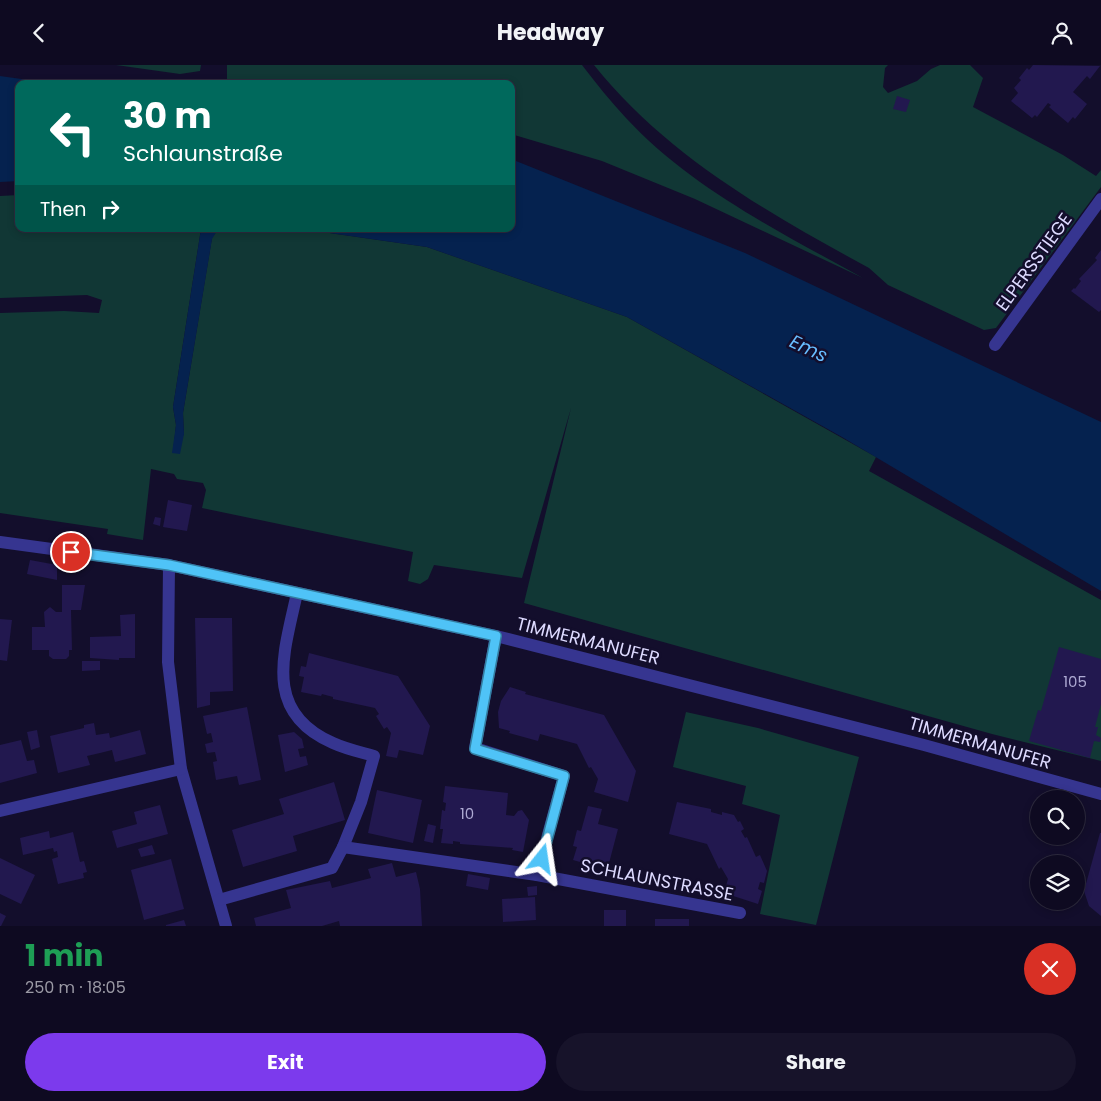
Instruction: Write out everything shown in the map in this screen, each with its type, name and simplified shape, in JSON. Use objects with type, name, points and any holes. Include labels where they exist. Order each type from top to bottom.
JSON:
[{"type":"street","name":"ELPERSSTIEGE","points":[[995,345],[1101,199]]},
{"type":"street","name":"TIMMERMANUFER","points":[[0,542],[169,565],[496,636],[924,745],[1101,794]]},
{"type":"street","points":[[169,565],[168,662],[181,769],[226,926]]},
{"type":"street","points":[[219,900],[332,868],[343,847],[361,802],[374,756],[332,743],[302,723],[288,705],[282,680],[283,657],[297,593]]},
{"type":"street","points":[[496,636],[475,749],[564,776],[537,875]]},
{"type":"street","points":[[0,811],[181,769]]},
{"type":"street","name":"SCHLAUNSTRASSE","points":[[343,847],[537,875],[740,913]]},
{"type":"green space","points":[[116,65],[201,65],[200,71],[180,74]]},
{"type":"green space","points":[[227,65],[582,65],[626,118],[651,143],[679,166],[769,226],[863,278],[695,199],[602,161],[515,135],[515,80],[227,80]]},
{"type":"green space","points":[[594,65],[888,65],[885,68],[883,87],[888,93],[917,81],[931,69],[940,65],[970,65],[983,78],[973,107],[1063,155],[1096,176],[1101,170],[1101,187],[996,328],[984,330],[888,285],[869,268],[757,204],[721,180],[686,155],[654,127],[623,98]]},
{"type":"green space","points":[[15,195],[15,232],[201,232],[173,407],[176,425],[173,453],[184,434],[183,413],[212,238],[216,232],[323,232],[427,247],[627,317],[876,457],[869,471],[1101,600],[1101,761],[992,734],[524,603],[571,408],[522,578],[434,565],[428,579],[420,584],[408,581],[413,552],[202,508],[206,490],[203,483],[177,479],[174,474],[151,469],[143,540],[107,534],[108,529],[0,513],[0,313],[64,311],[99,313],[102,300],[87,295],[0,298],[0,196]]},
{"type":"green space","points":[[686,712],[758,728],[859,757],[816,925],[760,914],[780,815],[742,804],[746,786],[673,767]]},
{"type":"water","points":[[0,76],[28,80],[15,80],[15,181],[0,182]]},
{"type":"water","name":"Ems","points":[[515,161],[745,253],[1101,422],[1101,591],[842,437],[627,317],[427,247],[323,232],[515,232]]},
{"type":"water","points":[[201,232],[216,232],[212,239],[183,413],[184,434],[180,454],[172,453],[176,425],[173,407]]},
{"type":"building","points":[[1033,65],[1100,66],[1090,79],[1087,76],[1073,92],[1087,104],[1075,119],[1073,117],[1068,123],[1049,107],[1051,105],[1048,103],[1037,117],[1035,115],[1032,118],[1011,101],[1018,93],[1014,88],[1021,80],[1019,78],[1027,68],[1029,70]]},
{"type":"building","points":[[897,96],[910,100],[906,112],[893,109]]},
{"type":"building","points":[[1101,250],[1101,310],[1099,312],[1071,291],[1075,289],[1081,281],[1079,279],[1097,260],[1095,258]]},
{"type":"building","points":[[168,500],[192,505],[187,531],[163,527]]},
{"type":"building","points":[[155,517],[161,518],[160,526],[153,524]]},
{"type":"building","points":[[30,560],[57,565],[57,580],[27,574]]},
{"type":"building","points":[[62,585],[85,585],[81,610],[71,610],[72,650],[69,650],[69,656],[66,659],[53,659],[49,656],[49,650],[32,650],[32,627],[45,627],[44,612],[50,607],[56,612],[62,612]]},
{"type":"building","points":[[135,614],[135,658],[119,658],[119,660],[90,658],[90,637],[121,636],[120,615]]},
{"type":"building","points":[[195,618],[232,618],[233,691],[210,692],[210,705],[197,708]]},
{"type":"building","points":[[0,619],[12,620],[7,661],[0,660]]},
{"type":"building","points":[[1059,647],[1101,659],[1101,704],[1095,727],[1098,727],[1096,735],[1101,738],[1100,742],[1094,741],[1090,758],[1029,741],[1038,710],[1041,711]]},
{"type":"building","points":[[309,653],[398,676],[430,726],[423,755],[399,750],[397,758],[386,756],[391,733],[387,727],[384,729],[376,716],[379,714],[375,708],[333,699],[333,697],[322,694],[321,696],[301,692],[304,677],[299,676],[301,666],[306,667]]},
{"type":"building","points":[[82,661],[100,661],[100,670],[82,671]]},
{"type":"building","points":[[510,687],[526,692],[525,694],[604,715],[636,771],[628,802],[594,792],[598,779],[591,767],[589,768],[577,744],[540,734],[538,741],[509,733],[510,731],[499,728],[498,712],[501,701]]},
{"type":"building","points":[[247,707],[261,780],[239,785],[237,776],[216,780],[213,762],[217,761],[215,752],[207,753],[205,744],[213,742],[211,733],[207,734],[203,716]]},
{"type":"building","points":[[94,723],[96,735],[109,733],[110,738],[140,730],[146,754],[115,762],[112,750],[87,756],[90,765],[58,773],[50,736],[84,728],[84,725]]},
{"type":"building","points":[[37,730],[40,747],[31,750],[27,732]]},
{"type":"building","points":[[294,732],[302,739],[304,748],[298,749],[300,757],[306,756],[308,765],[285,772],[278,735]]},
{"type":"building","points":[[21,740],[27,761],[34,760],[37,773],[0,783],[0,745]]},
{"type":"building","points":[[334,782],[345,820],[293,836],[297,851],[243,867],[232,830],[284,814],[279,799]]},
{"type":"building","points":[[445,786],[508,793],[506,815],[514,816],[518,811],[522,810],[529,820],[523,852],[512,850],[513,848],[460,844],[460,842],[453,841],[453,844],[441,843],[443,829],[440,829],[442,810],[445,811],[446,803],[443,802]]},
{"type":"building","points":[[377,790],[422,800],[413,843],[368,833]]},
{"type":"building","points":[[677,802],[711,809],[711,812],[722,815],[722,812],[734,815],[738,822],[740,821],[744,829],[741,831],[745,838],[747,837],[756,857],[760,855],[767,871],[764,883],[760,882],[758,889],[762,891],[758,904],[724,893],[728,879],[721,867],[719,869],[707,844],[669,834]]},
{"type":"building","points":[[160,805],[168,834],[117,848],[112,831],[137,824],[134,812]]},
{"type":"building","points":[[588,806],[602,809],[598,824],[618,829],[608,867],[588,861],[587,864],[573,860],[577,847],[573,846],[577,830],[581,831]]},
{"type":"building","points":[[428,824],[436,826],[433,843],[424,841]]},
{"type":"building","points":[[49,831],[50,838],[73,832],[80,862],[84,861],[87,872],[83,873],[84,878],[58,884],[52,859],[58,857],[57,851],[54,852],[53,848],[23,855],[20,838]]},
{"type":"building","points":[[1101,833],[1101,916],[1089,906],[1085,887]]},
{"type":"building","points":[[152,845],[155,854],[141,857],[138,849]]},
{"type":"building","points":[[0,858],[35,875],[21,904],[0,894]]},
{"type":"building","points":[[171,859],[184,909],[144,920],[131,870]]},
{"type":"building","points":[[392,863],[396,877],[416,872],[420,889],[422,926],[340,926],[339,921],[322,926],[256,926],[254,918],[291,908],[286,890],[330,881],[332,888],[371,878],[368,869]]},
{"type":"building","points":[[468,874],[490,878],[488,890],[466,886]]},
{"type":"building","points":[[537,886],[537,895],[528,896],[527,887]]},
{"type":"building","points":[[535,897],[536,920],[503,922],[502,899]]},
{"type":"building","points":[[604,910],[626,910],[626,926],[604,926]]},
{"type":"building","points":[[0,913],[6,916],[1,926],[0,926]]},
{"type":"building","points":[[655,919],[689,919],[689,926],[655,926]]},
{"type":"building","points":[[184,920],[186,926],[166,926],[166,925]]},
{"type":"route","points":[[71,552],[169,565],[496,636],[475,749],[564,776],[542,859]]}]
